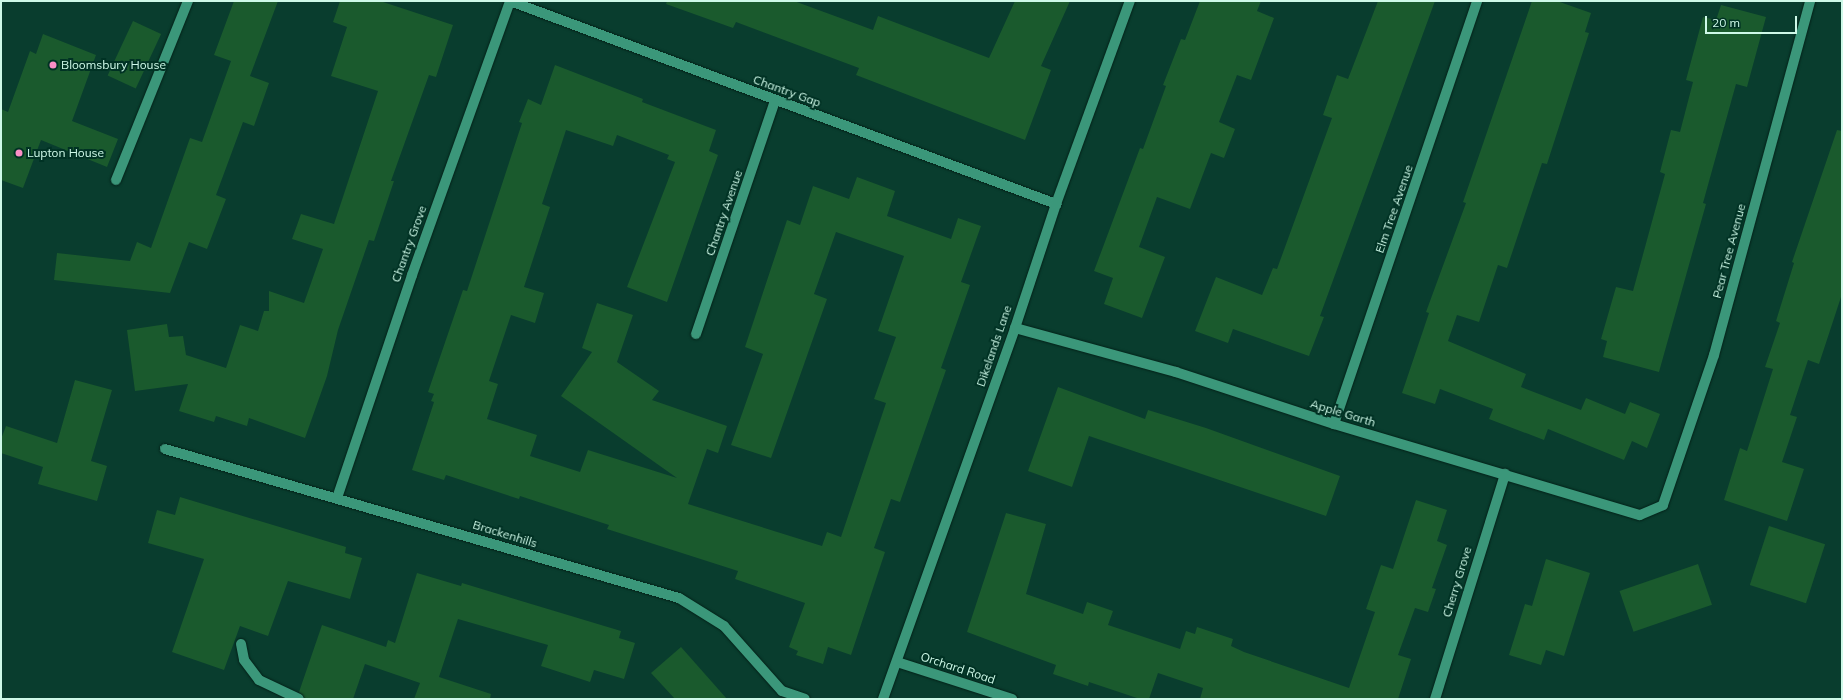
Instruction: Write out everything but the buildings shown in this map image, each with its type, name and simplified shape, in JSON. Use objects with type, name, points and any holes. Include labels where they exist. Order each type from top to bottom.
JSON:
[{"type":"street","points":[[116,180],[188,1]]},
{"type":"street","name":"Chantry Gap","points":[[510,1],[1056,204]]},
{"type":"street","name":"Chantry Grove","points":[[337,498],[412,274],[510,1]]},
{"type":"street","name":"Dikelands Lane","points":[[883,699],[1015,328],[1056,204],[1130,1]]},
{"type":"street","name":"Elm Tree Avenue","points":[[1334,424],[1477,1]]},
{"type":"street","name":"Pear Tree Avenue","points":[[1663,505],[1714,355],[1810,1]]},
{"type":"street","name":"Chantry Avenue","points":[[696,334],[775,100]]},
{"type":"street","name":"Apple Garth","points":[[1015,328],[1176,372],[1334,424],[1640,515],[1663,505]]},
{"type":"street","name":"Brackenhills","points":[[166,449],[679,598],[724,626],[782,691],[805,699]]},
{"type":"street","name":"Cherry Grove","points":[[1435,699],[1505,474]]},
{"type":"street","points":[[241,644],[244,660],[259,680],[299,699]]},
{"type":"street","name":"Orchard Road","points":[[897,662],[1012,699]]},
{"type":"place","name":"Bloomsbury House","points":[[53,65]]},
{"type":"place","name":"Lupton House","points":[[19,153]]}]
